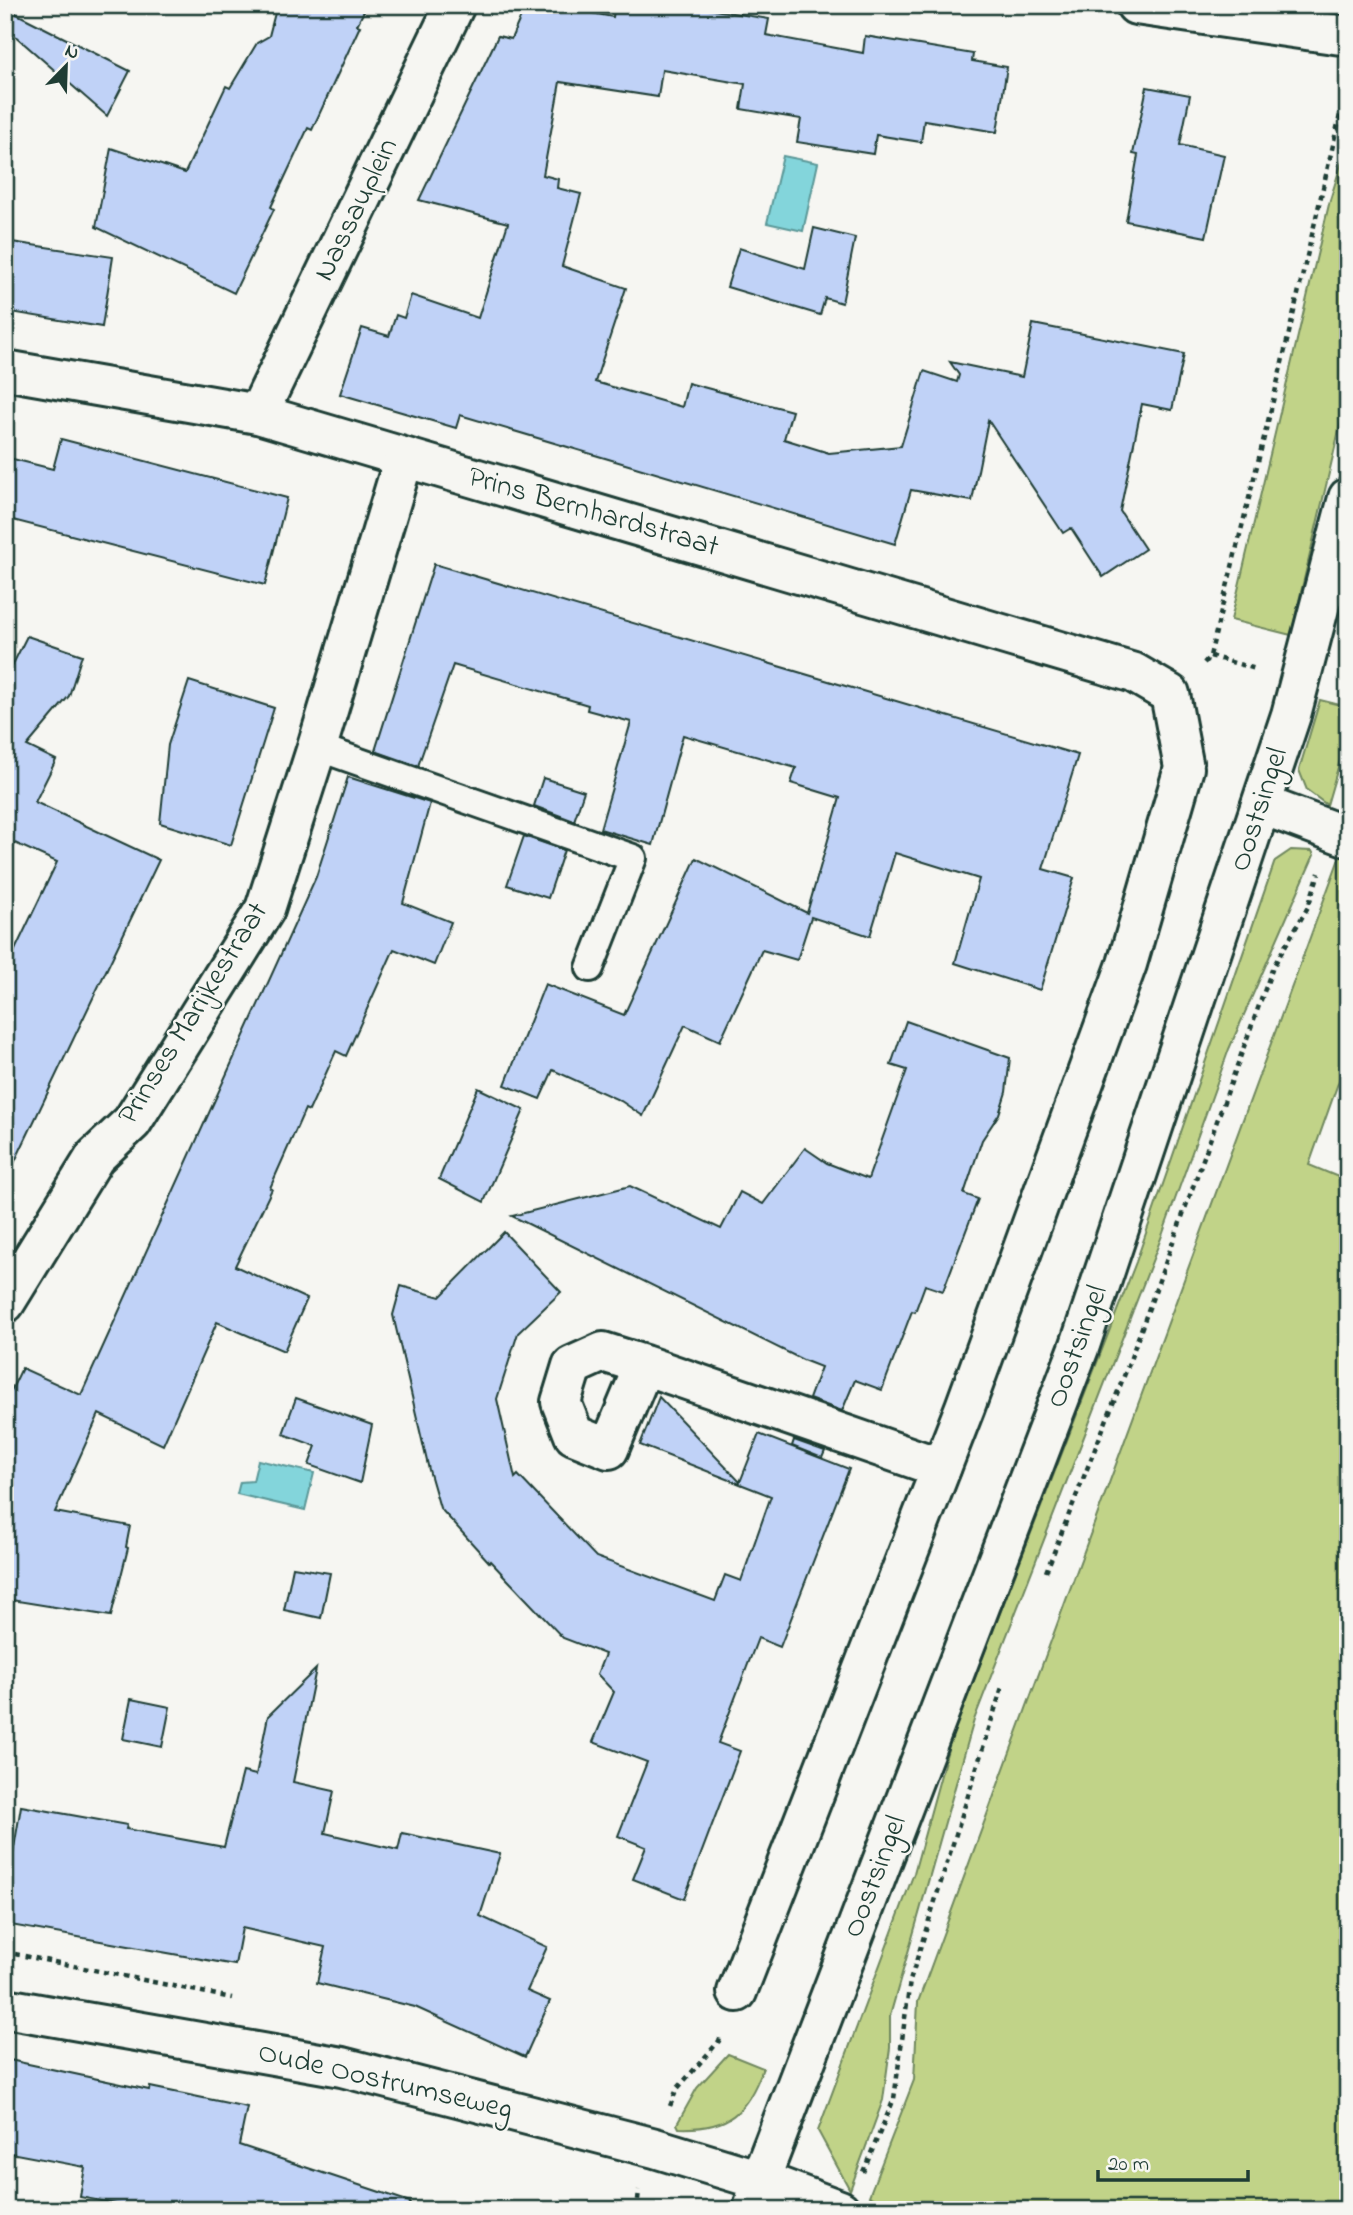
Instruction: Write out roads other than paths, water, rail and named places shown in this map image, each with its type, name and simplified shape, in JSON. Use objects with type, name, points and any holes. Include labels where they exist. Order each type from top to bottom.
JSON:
[{"type":"street","name":"Nassauplein","points":[[258,414],[455,5]]},
{"type":"street","points":[[1136,5],[1348,36]]},
{"type":"street","name":"Prins Bernhardstraat","points":[[5,370],[258,414],[1134,673],[1170,694],[1184,768],[1127,964],[941,1468]]},
{"type":"street","name":"Prinses Marijkestraat","points":[[5,1303],[95,1157],[132,1122],[265,909],[404,458]]},
{"type":"street","name":"Oostsingel","points":[[752,2200],[1079,1348],[1263,805],[1301,681],[1348,498]]},
{"type":"street","points":[[1263,805],[1341,834]]},
{"type":"street","points":[[645,1365],[941,1468],[737,1992]]},
{"type":"street","name":"Oude Oostrumseweg","points":[[5,2008],[342,2067],[655,2148],[752,2200]]},
{"type":"street","points":[[752,2200],[840,2210]]},
{"type":"lane","points":[[317,747],[633,858],[590,968]]},
{"type":"water","points":[[783,156],[818,163],[803,231],[767,223]]},
{"type":"water","points":[[258,1460],[314,1473],[305,1510],[237,1494],[240,1482],[253,1481]]}]
